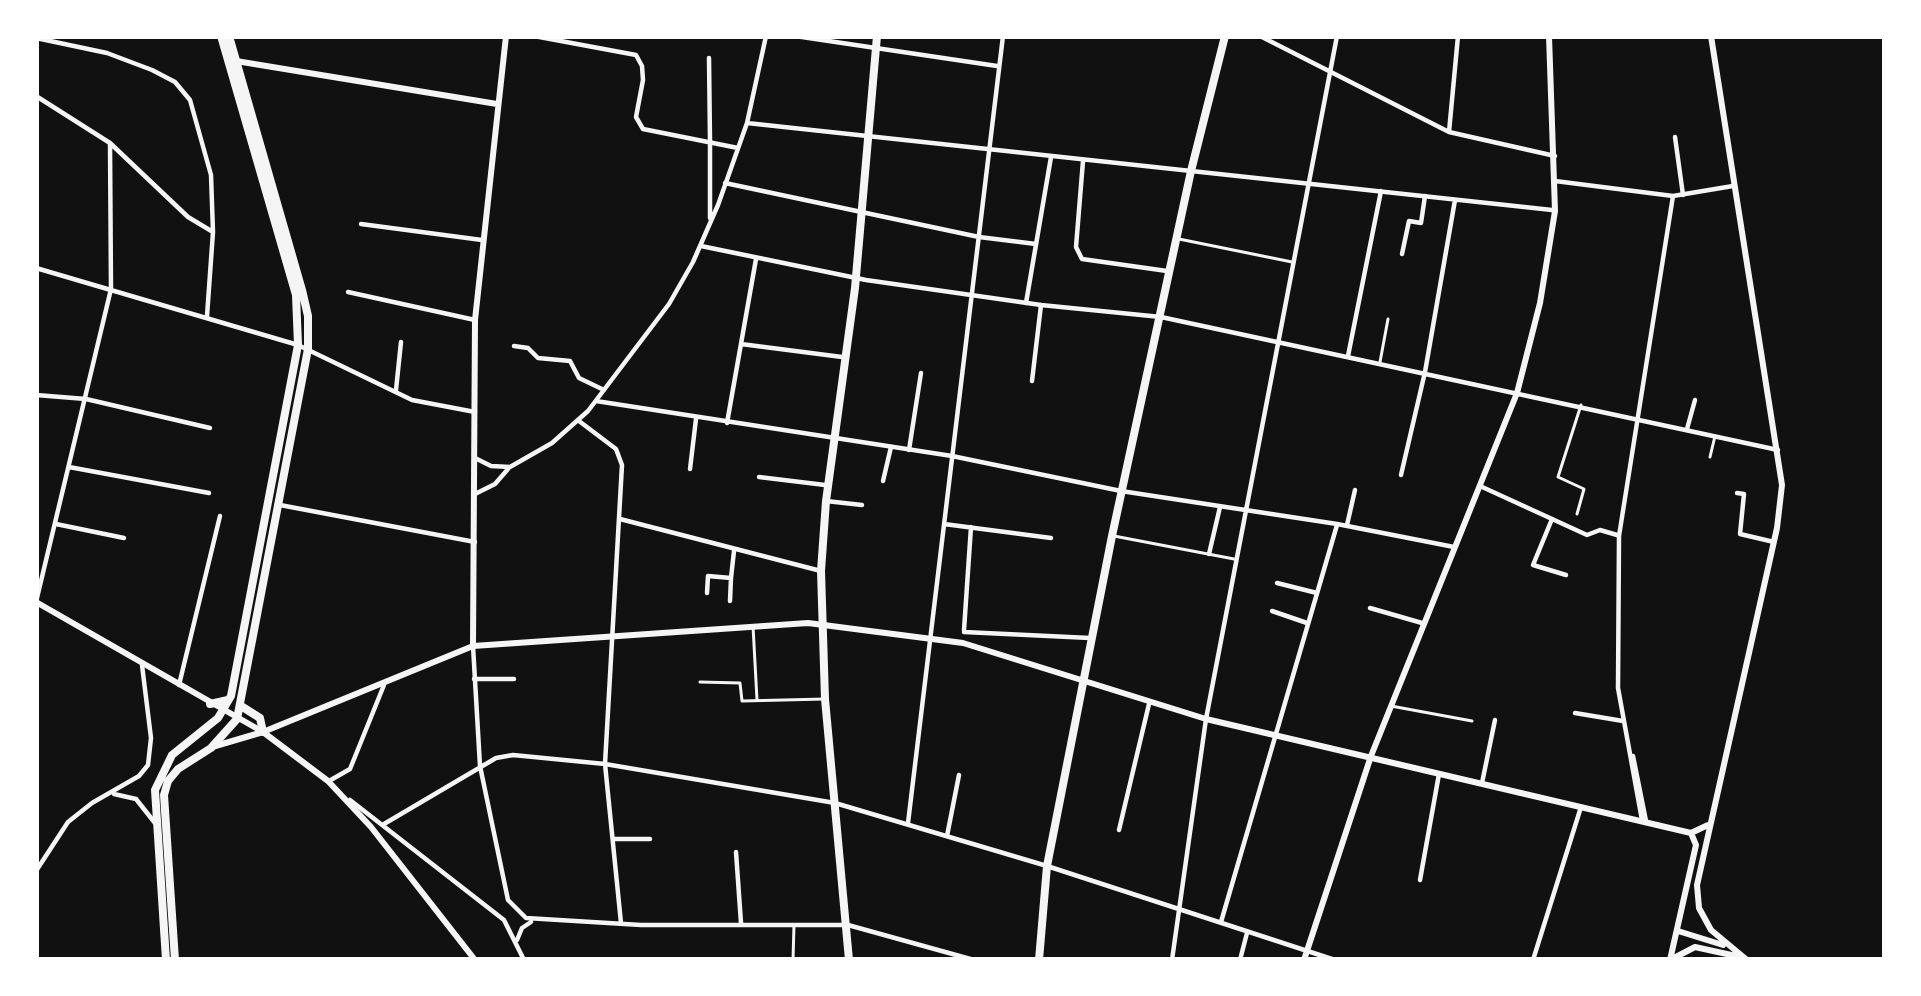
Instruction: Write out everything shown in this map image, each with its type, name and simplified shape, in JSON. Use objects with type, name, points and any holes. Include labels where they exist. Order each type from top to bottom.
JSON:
[{"type":"main road","points":[[166,960],[166,788],[178,769],[211,748],[237,719],[241,706],[280,505],[308,316],[225,36]]},
{"type":"main road","points":[[175,960],[155,823],[155,790],[165,765],[223,712],[230,699],[303,347],[298,305],[260,179],[225,36]]},
{"type":"main road","points":[[1039,960],[1047,866],[1121,491],[1225,36]]},
{"type":"main road","points":[[849,960],[825,699],[821,572],[828,485],[848,357],[876,42]]},
{"type":"main road","points":[[210,704],[230,699]]},
{"type":"main road","points":[[241,706],[260,718],[263,732]]},
{"type":"street","points":[[506,36],[476,320],[473,646],[480,766],[508,900],[534,922],[848,925],[974,960]]},
{"type":"street","points":[[534,36],[636,55],[643,72],[639,126],[648,132],[738,148]]},
{"type":"street","points":[[475,494],[579,421],[676,293],[701,246],[747,123],[766,36]]},
{"type":"street","points":[[795,36],[876,42],[1000,66]]},
{"type":"street","points":[[908,824],[1003,36]]},
{"type":"street","points":[[1260,36],[1449,132],[1555,156]]},
{"type":"street","points":[[1172,960],[1206,719],[1336,36]]},
{"type":"street","points":[[1449,132],[1458,36]]},
{"type":"street","points":[[1306,956],[1371,757],[1517,393],[1544,282],[1555,211],[1549,36]]},
{"type":"street","points":[[1711,36],[1778,450],[1781,499],[1697,885],[1699,908],[1711,930],[1746,959]]},
{"type":"street","points":[[36,38],[107,53],[175,82],[190,100],[211,175],[213,232],[207,316]]},
{"type":"street","points":[[710,58],[710,224]]},
{"type":"street","points":[[236,62],[497,104]]},
{"type":"street","points":[[36,96],[110,142],[188,217],[213,232]]},
{"type":"street","points":[[747,123],[1555,211]]},
{"type":"street","points":[[1675,137],[1683,195]]},
{"type":"street","points":[[110,142],[110,289],[36,602],[263,732],[495,913],[517,940],[524,960]]},
{"type":"street","points":[[1026,303],[1051,157]]},
{"type":"street","points":[[1083,161],[1076,247],[1082,260],[1171,271]]},
{"type":"street","points":[[1555,181],[1673,196],[1734,185]]},
{"type":"street","points":[[725,183],[979,237],[1036,244]]},
{"type":"street","points":[[1348,356],[1382,190]]},
{"type":"street","points":[[1402,254],[1408,221],[1421,223],[1425,196]]},
{"type":"street","points":[[1644,821],[1618,688],[1619,536],[1673,196]]},
{"type":"street","points":[[1401,476],[1455,200]]},
{"type":"street","points":[[361,224],[482,240]]},
{"type":"street","points":[[701,246],[856,278],[1161,317],[1778,450]]},
{"type":"street","points":[[727,423],[756,260]]},
{"type":"street","points":[[36,268],[303,347],[395,392],[431,405],[475,412]]},
{"type":"street","points":[[348,292],[476,320]]},
{"type":"street","points":[[1032,381],[1041,305]]},
{"type":"street","points":[[395,392],[400,342]]},
{"type":"street","points":[[741,344],[848,357]]},
{"type":"street","points":[[514,346],[538,358],[569,360],[579,378],[605,391]]},
{"type":"street","points":[[909,450],[921,374]]},
{"type":"street","points":[[36,395],[86,399],[210,428]]},
{"type":"street","points":[[1687,429],[1694,400]]},
{"type":"street","points":[[596,401],[952,456],[1121,491],[1455,547]]},
{"type":"street","points":[[690,469],[696,418]]},
{"type":"street","points":[[579,421],[620,455],[623,476],[605,764],[621,924]]},
{"type":"street","points":[[883,481],[891,447]]},
{"type":"street","points":[[475,458],[491,466],[510,467]]},
{"type":"street","points":[[69,467],[209,493]]},
{"type":"street","points":[[759,477],[828,485]]},
{"type":"street","points":[[1480,486],[1587,536],[1602,530],[1619,536]]},
{"type":"street","points":[[1347,526],[1355,490]]},
{"type":"street","points":[[1737,493],[1744,494],[1741,534],[1774,542]]},
{"type":"street","points":[[826,501],[862,505]]},
{"type":"street","points":[[280,505],[475,542]]},
{"type":"street","points":[[1209,554],[1220,507]]},
{"type":"street","points":[[179,686],[220,516]]},
{"type":"street","points":[[1552,518],[1533,565],[1565,575]]},
{"type":"street","points":[[620,519],[821,572]]},
{"type":"street","points":[[56,524],[124,538]]},
{"type":"street","points":[[944,524],[1051,538]]},
{"type":"street","points":[[1220,922],[1337,524]]},
{"type":"street","points":[[963,643],[971,527]]},
{"type":"street","points":[[730,602],[734,550]]},
{"type":"street","points":[[707,593],[708,576],[731,578]]},
{"type":"street","points":[[1277,583],[1317,592]]},
{"type":"street","points":[[1370,608],[1425,624]]},
{"type":"street","points":[[1273,611],[1308,623]]},
{"type":"street","points":[[211,748],[263,732],[473,646],[752,624],[823,623],[963,643],[1148,704],[1275,736],[1691,833],[1708,825]]},
{"type":"street","points":[[964,632],[1092,638]]},
{"type":"street","points":[[36,871],[68,822],[140,776],[151,760],[142,665]]},
{"type":"street","points":[[474,679],[514,679]]},
{"type":"street","points":[[328,781],[350,769],[386,680]]},
{"type":"street","points":[[1118,830],[1148,704]]},
{"type":"street","points":[[1575,713],[1624,721]]},
{"type":"street","points":[[1482,783],[1495,720]]},
{"type":"street","points":[[384,824],[480,766],[512,755],[605,764],[835,802],[1179,908],[1306,956],[1335,960]]},
{"type":"street","points":[[1420,880],[1439,774]]},
{"type":"street","points":[[947,836],[959,775]]},
{"type":"street","points":[[108,794],[136,799],[155,823]]},
{"type":"street","points":[[344,796],[475,960]]},
{"type":"street","points":[[1533,960],[1581,807]]},
{"type":"street","points":[[1670,960],[1696,845],[1691,833]]},
{"type":"street","points":[[612,839],[650,839]]},
{"type":"street","points":[[736,852],[741,923]]},
{"type":"street","points":[[495,913],[504,910],[508,900]]},
{"type":"street","points":[[1683,909],[1699,908]]},
{"type":"street","points":[[517,940],[522,928],[534,922]]},
{"type":"street","points":[[1678,931],[1726,946]]},
{"type":"street","points":[[1240,960],[1247,934]]},
{"type":"street","points":[[1670,960],[1702,947],[1746,959]]},
{"type":"lane","points":[[1177,239],[1292,262]]},
{"type":"lane","points":[[1380,362],[1388,319]]},
{"type":"lane","points":[[1576,514],[1584,489],[1558,477],[1581,405]]},
{"type":"lane","points":[[1710,458],[1715,436]]},
{"type":"lane","points":[[1112,536],[1235,560]]},
{"type":"lane","points":[[752,624],[757,701]]},
{"type":"lane","points":[[700,682],[740,683],[741,700],[825,699]]},
{"type":"lane","points":[[1391,706],[1472,721]]},
{"type":"lane","points":[[793,960],[795,923]]}]
